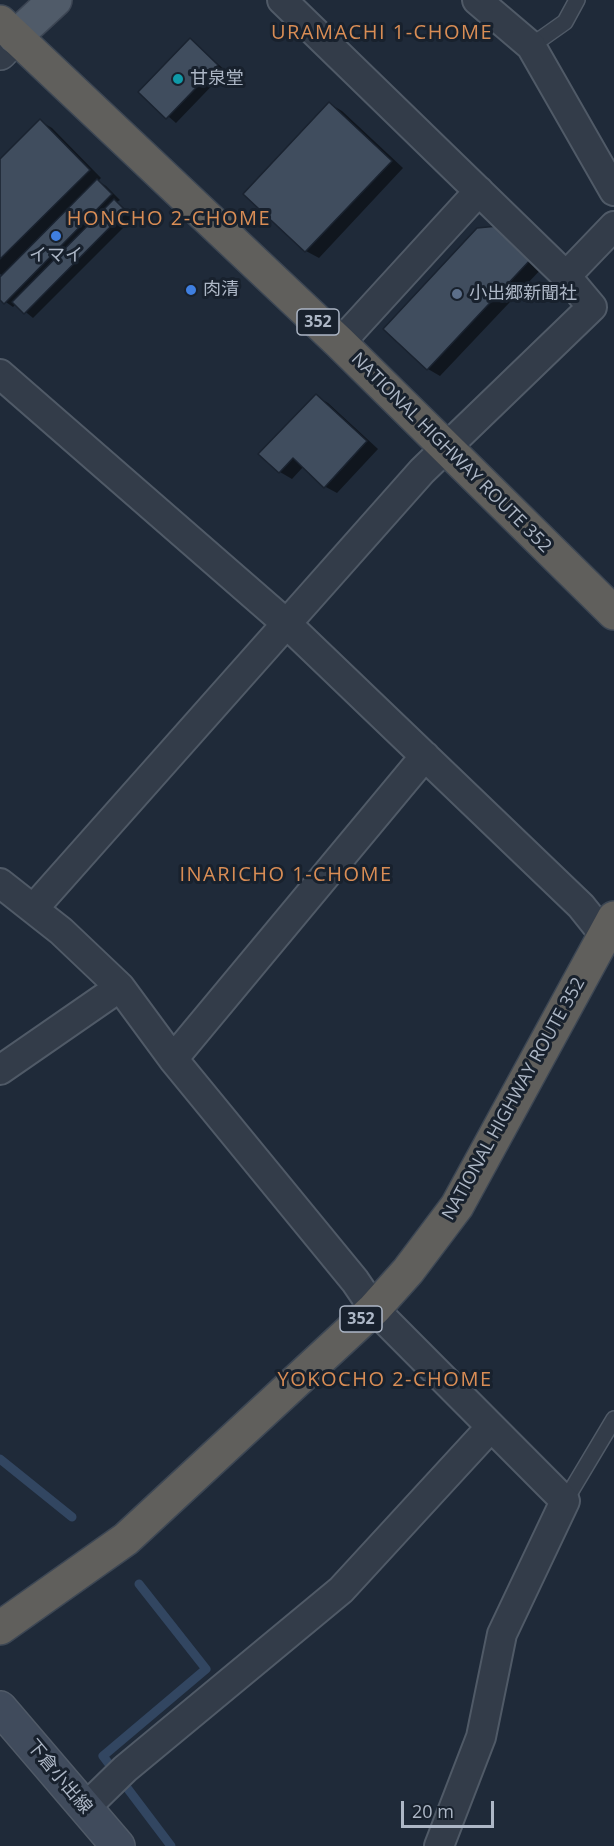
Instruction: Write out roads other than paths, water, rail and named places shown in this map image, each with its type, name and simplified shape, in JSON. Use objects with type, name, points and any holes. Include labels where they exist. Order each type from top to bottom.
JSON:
[{"type":"highway","name":"NATIONAL HIGHWAY ROUTE 352","points":[[5,37],[340,344],[614,613]]},
{"type":"highway","name":"NATIONAL HIGHWAY ROUTE 352","points":[[0,1628],[126,1539],[374,1309],[408,1271],[457,1206],[611,933]]},
{"type":"main road","points":[[5,37],[55,0]]},
{"type":"main road","name":"下倉小出線","points":[[0,1708],[105,1789],[118,1846]]},
{"type":"street","points":[[34,908],[445,448],[592,307],[566,276],[282,0]]},
{"type":"street","points":[[477,0],[531,46],[614,191]]},
{"type":"street","points":[[340,344],[479,191]]},
{"type":"street","points":[[566,276],[614,226]]},
{"type":"street","points":[[0,374],[288,624],[611,933]]},
{"type":"street","points":[[174,1059],[425,756]]},
{"type":"street","points":[[0,883],[34,908],[120,987],[174,1059],[355,1281],[374,1309],[565,1501],[502,1634],[481,1737],[439,1846]]},
{"type":"street","points":[[0,1070],[120,987]]},
{"type":"street","points":[[105,1789],[341,1590],[490,1428]]},
{"type":"lane","points":[[531,46],[565,22],[578,0]]},
{"type":"lane","points":[[565,1501],[614,1419]]},
{"type":"waterway","points":[[0,1459],[72,1517]]},
{"type":"waterway","points":[[139,1584],[206,1669],[103,1756],[171,1846]]},
{"type":"place","name":"甘泉堂","points":[[178,79]]},
{"type":"place","name":"イマイ","points":[[56,236]]},
{"type":"place","name":"肉清","points":[[191,290]]},
{"type":"place","name":"小出郷新聞社","points":[[457,294]]},
{"type":"district","name":"URAMACHI 1-CHOME","points":[[382,33]]},
{"type":"district","name":"HONCHO 2-CHOME","points":[[169,219]]},
{"type":"district","name":"INARICHO 1-CHOME","points":[[286,875]]},
{"type":"district","name":"YOKOCHO 2-CHOME","points":[[385,1380]]}]
